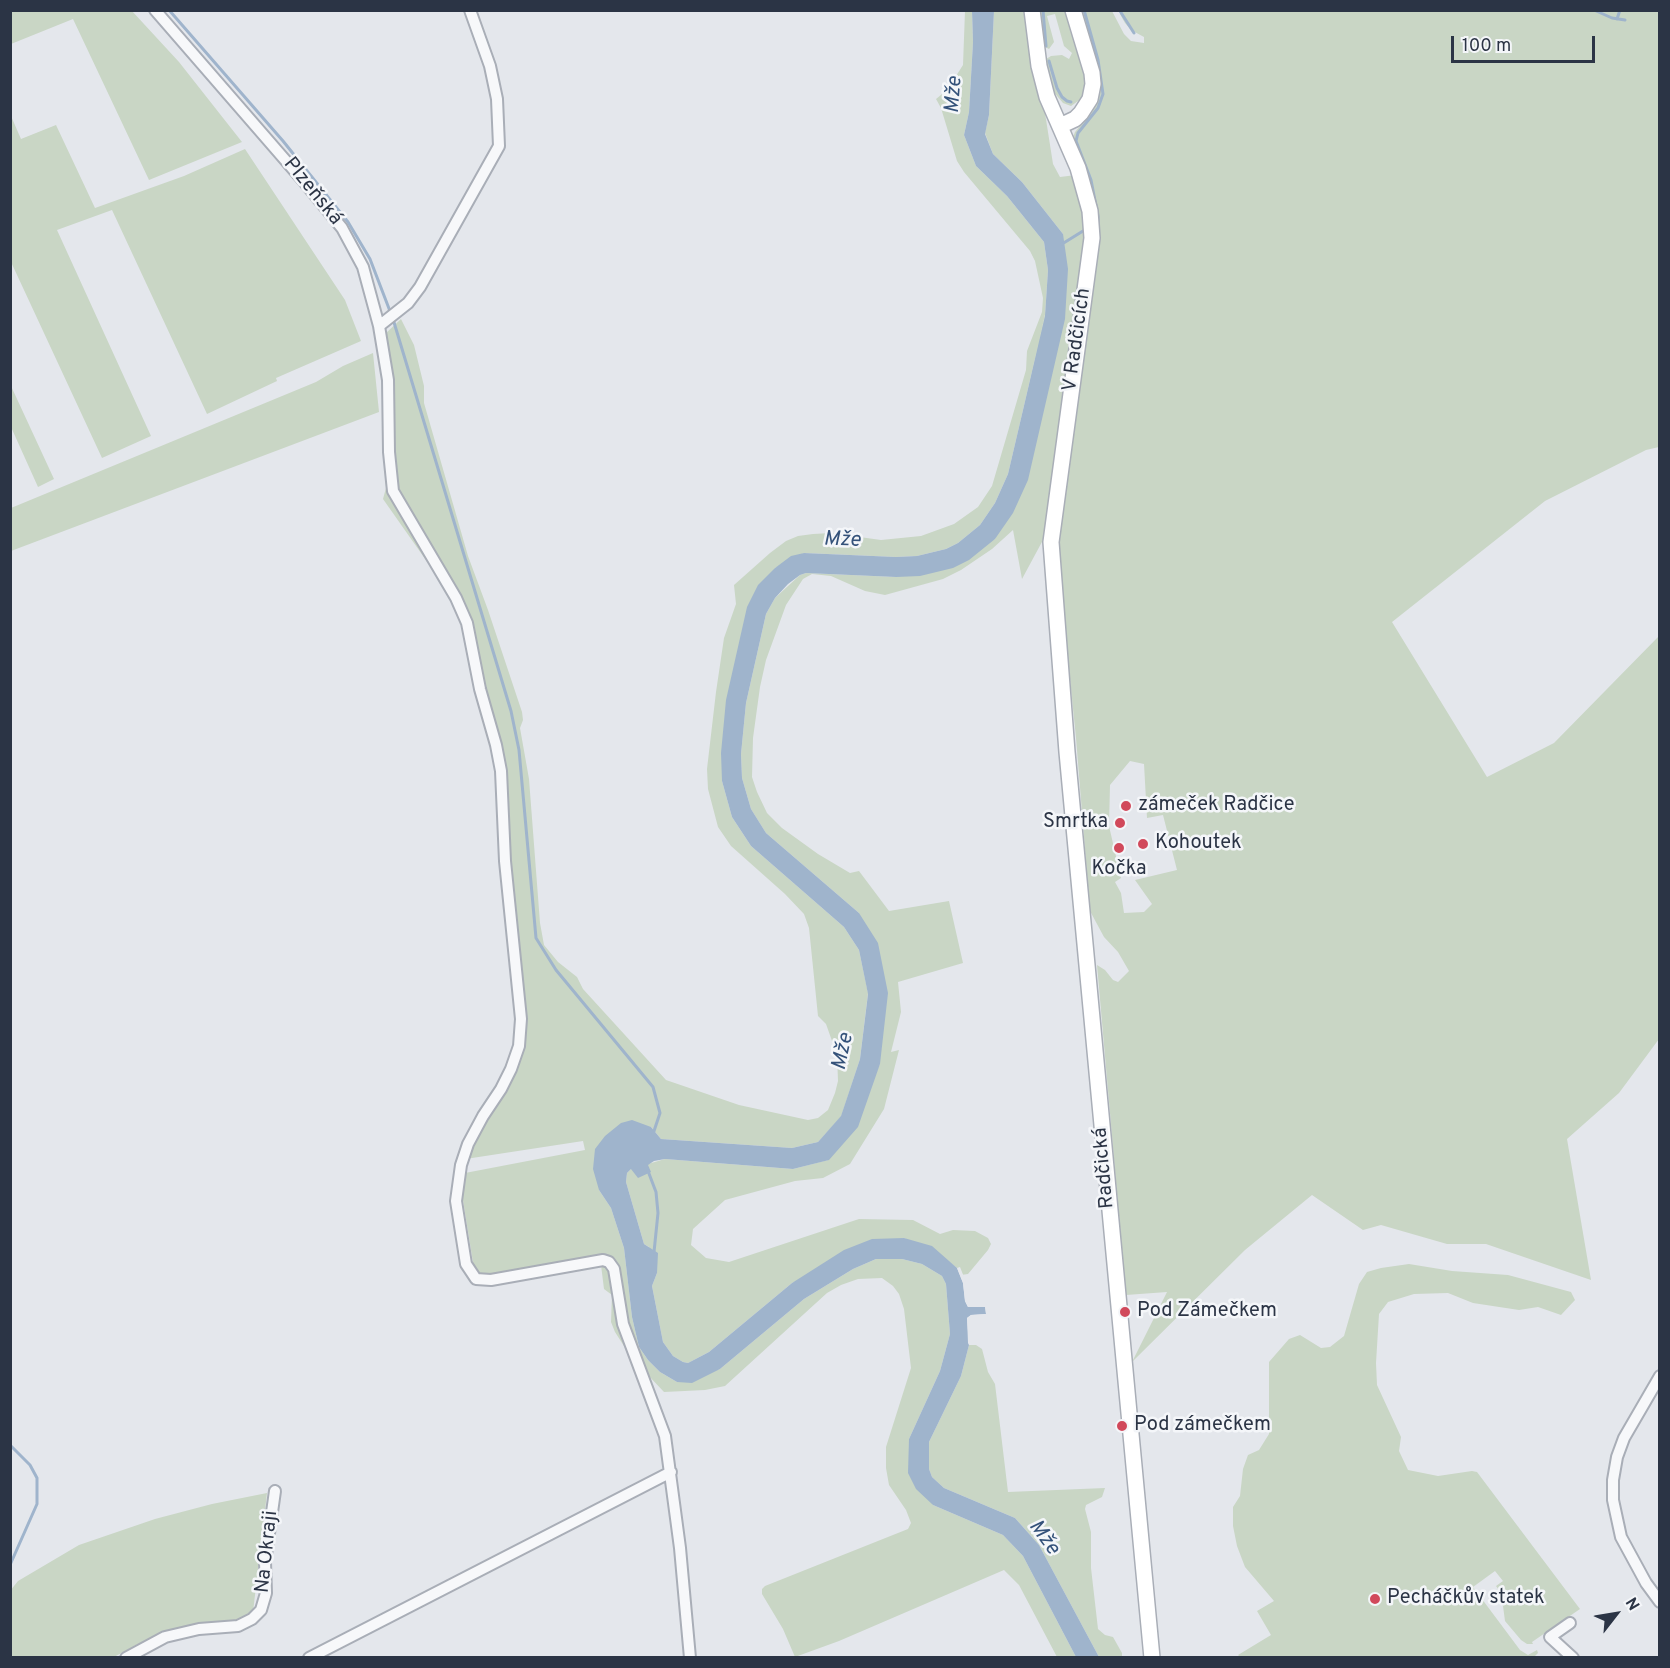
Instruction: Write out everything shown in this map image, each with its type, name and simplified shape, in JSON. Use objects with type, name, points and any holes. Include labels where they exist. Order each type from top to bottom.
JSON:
[{"type":"street","name":"Plzeňská","points":[[155,10],[342,228],[363,267],[383,323],[393,491],[456,598],[467,623],[480,689],[501,771],[505,861],[522,1019],[519,1046],[511,1069],[468,1144],[461,1165],[456,1201],[466,1264],[476,1279],[490,1280],[603,1260],[609,1262],[614,1269],[623,1324],[665,1436],[671,1472]]},
{"type":"street","points":[[383,323],[408,303],[420,287],[499,146],[495,88],[490,66],[470,10]]},
{"type":"street","name":"V Radčicích","points":[[1032,10],[1039,66],[1047,97],[1087,196],[1092,238],[1051,542],[1061,679]]},
{"type":"street","points":[[1060,126],[1075,119],[1081,113],[1090,99],[1093,84],[1092,73],[1073,10]]},
{"type":"street","name":"Radčická","points":[[1061,679],[1152,1658]]},
{"type":"street","points":[[1659,1376],[1624,1438],[1613,1480],[1616,1520],[1625,1546],[1659,1602]]},
{"type":"street","points":[[309,1658],[671,1472],[690,1658]]},
{"type":"street","name":"Na Okraji","points":[[126,1658],[165,1637],[199,1629],[238,1626],[252,1619],[261,1610],[266,1593],[265,1562],[275,1491]]},
{"type":"street","points":[[1570,1623],[1550,1637],[1573,1658]]},
{"type":"green space","points":[[11,10],[132,11],[179,62],[242,142],[149,180],[73,19],[11,44]]},
{"type":"green space","points":[[965,11],[972,11],[973,42],[969,112],[964,135],[976,166],[1007,196],[1044,242],[1048,270],[1045,316],[1008,474],[995,503],[980,525],[958,543],[946,549],[917,556],[896,557],[804,553],[775,568],[722,781],[732,817],[751,846],[844,927],[859,950],[868,993],[860,1059],[841,1117],[818,1142],[792,1148],[661,1139],[651,1127],[599,1190],[611,1208],[624,1248],[632,1317],[639,1347],[660,1372],[677,1382],[720,1369],[804,1299],[853,1269],[876,1259],[902,1259],[922,1264],[942,1276],[946,1284],[950,1334],[940,1371],[909,1439],[933,1505],[1003,1535],[1023,1556],[1076,1657],[1057,1657],[1019,1585],[1004,1570],[839,1641],[795,1657],[783,1629],[762,1594],[762,1589],[908,1529],[911,1523],[906,1510],[889,1485],[886,1468],[886,1447],[911,1368],[904,1309],[899,1294],[882,1278],[858,1279],[827,1293],[725,1386],[705,1390],[664,1392],[631,1357],[615,1332],[611,1322],[612,1295],[604,1289],[600,1257],[524,1270],[475,1275],[461,1188],[465,1173],[585,1150],[583,1141],[459,1160],[500,1083],[513,1052],[517,1030],[499,780],[458,611],[442,583],[383,499],[386,488],[383,438],[392,406],[389,352],[385,334],[401,319],[414,345],[424,386],[424,403],[468,556],[522,712],[523,720],[520,728],[529,779],[540,923],[544,945],[558,962],[577,977],[583,989],[666,1080],[739,1105],[808,1120],[818,1118],[828,1110],[835,1093],[838,1081],[837,1055],[826,1024],[818,1016],[809,928],[804,914],[731,846],[718,827],[708,789],[707,769],[716,692],[724,638],[736,604],[734,585],[786,541],[798,536],[831,533],[881,540],[921,536],[954,524],[978,507],[992,486],[1026,370],[1027,351],[1042,312],[1043,298],[1035,261],[1030,251],[957,161],[941,108],[936,99],[947,90],[963,65]]},
{"type":"green space","points":[[994,11],[1026,11],[1034,73],[1045,113],[1053,164],[1060,177],[1084,174],[1072,140],[1075,132],[1092,112],[1100,90],[1099,77],[1078,11],[1112,11],[1124,34],[1131,41],[1144,43],[1144,37],[1131,30],[1125,23],[1120,14],[1121,11],[1659,11],[1659,447],[1646,450],[1545,501],[1392,622],[1487,777],[1554,743],[1659,636],[1659,1039],[1619,1093],[1567,1139],[1591,1280],[1486,1244],[1447,1244],[1381,1225],[1363,1230],[1312,1195],[1245,1250],[1132,1362],[1167,1292],[1126,1295],[1097,965],[1118,982],[1129,971],[1118,952],[1104,937],[1090,911],[1060,580],[1060,539],[1064,496],[1098,252],[1096,218],[1043,540],[1022,579],[1013,530],[992,549],[961,570],[943,579],[885,595],[865,591],[831,576],[812,574],[803,579],[786,605],[766,660],[760,687],[753,738],[752,777],[767,813],[782,828],[818,854],[850,873],[859,871],[889,911],[949,901],[963,963],[898,982],[901,1012],[891,1052],[899,1050],[884,1109],[850,1164],[823,1178],[795,1181],[725,1200],[693,1229],[691,1245],[706,1258],[729,1262],[859,1219],[913,1220],[940,1234],[953,1230],[975,1231],[988,1238],[991,1244],[968,1274],[961,1275],[957,1268],[948,1261],[904,1238],[792,1283],[709,1352],[688,1363],[673,1356],[663,1342],[652,1286],[657,1273],[649,1247],[644,1244],[626,1182],[627,1173],[631,1169],[665,1159],[793,1169],[828,1160],[880,1064],[859,913],[766,833],[751,809],[742,778],[741,754],[746,703],[766,614],[775,598],[800,575],[806,573],[896,577],[995,539],[1063,234],[1022,182],[993,154],[985,133],[989,115]],"holes":[[[1130,761],[1144,764],[1147,818],[1163,815],[1177,870],[1135,880],[1152,904],[1144,912],[1124,913],[1121,893],[1115,882],[1121,878],[1109,826],[1110,785]]]},
{"type":"green space","points":[[1038,11],[1066,11],[1086,82],[1081,99],[1071,106],[1063,103],[1052,90],[1045,63],[1046,59],[1051,56],[1062,55],[1069,59],[1072,53],[1064,46],[1055,14],[1047,16],[1054,42],[1049,49],[1043,46]]},
{"type":"green space","points":[[11,116],[21,139],[56,125],[95,208],[184,176],[245,149],[345,300],[361,341],[276,378],[277,381],[207,414],[112,210],[57,230],[151,436],[102,458],[11,262]]},
{"type":"green space","points":[[373,353],[379,412],[11,551],[11,508],[316,382],[343,366]]},
{"type":"green space","points":[[11,386],[54,479],[38,487],[11,427]]},
{"type":"green space","points":[[1409,1264],[1452,1271],[1508,1275],[1571,1292],[1575,1300],[1561,1315],[1538,1307],[1519,1310],[1473,1303],[1448,1293],[1414,1294],[1388,1302],[1379,1314],[1376,1363],[1377,1385],[1401,1437],[1399,1451],[1408,1470],[1438,1476],[1477,1472],[1580,1609],[1532,1642],[1533,1644],[1527,1644],[1505,1621],[1503,1606],[1494,1594],[1499,1590],[1496,1586],[1503,1581],[1495,1571],[1473,1587],[1520,1650],[1528,1655],[1537,1650],[1538,1653],[1534,1657],[1240,1657],[1238,1655],[1271,1635],[1257,1611],[1274,1601],[1245,1567],[1233,1526],[1233,1507],[1240,1496],[1243,1469],[1248,1455],[1259,1450],[1269,1434],[1269,1362],[1289,1339],[1300,1335],[1321,1348],[1330,1347],[1344,1336],[1359,1284],[1367,1272]]},
{"type":"green space","points":[[969,1345],[976,1345],[982,1349],[988,1372],[995,1384],[1008,1492],[1105,1488],[1102,1497],[1086,1505],[1085,1509],[1091,1532],[1091,1568],[1098,1629],[1105,1635],[1113,1637],[1122,1657],[1099,1657],[1039,1545],[1015,1518],[944,1488],[932,1477],[929,1469],[929,1442],[961,1376]]},
{"type":"green space","points":[[267,1493],[253,1612],[244,1619],[189,1625],[136,1645],[114,1657],[11,1657],[10,1591],[18,1581],[79,1545],[155,1519]]},
{"type":"water","points":[[972,11],[994,11],[989,115],[985,134],[993,154],[1022,182],[1063,234],[1068,269],[1065,319],[1028,480],[1013,513],[995,539],[969,560],[953,568],[920,576],[896,577],[806,573],[788,584],[775,598],[766,614],[746,703],[741,754],[742,778],[751,809],[766,833],[859,913],[878,943],[888,993],[880,1064],[858,1127],[829,1160],[793,1169],[665,1159],[648,1165],[651,1172],[638,1178],[631,1169],[627,1173],[626,1182],[644,1244],[658,1253],[657,1273],[652,1286],[663,1342],[673,1356],[683,1362],[688,1363],[709,1352],[792,1283],[844,1250],[872,1239],[904,1238],[932,1246],[957,1268],[968,1307],[985,1306],[986,1314],[971,1315],[967,1318],[969,1345],[961,1376],[929,1442],[929,1469],[932,1477],[944,1488],[1015,1518],[1039,1545],[1099,1657],[1076,1657],[1023,1556],[1003,1535],[933,1505],[916,1489],[908,1473],[909,1439],[940,1371],[950,1334],[946,1284],[942,1276],[922,1264],[902,1259],[876,1259],[853,1269],[804,1299],[720,1369],[692,1383],[677,1382],[660,1372],[639,1347],[632,1317],[624,1248],[611,1208],[599,1190],[593,1169],[595,1149],[605,1136],[621,1123],[632,1120],[651,1127],[661,1139],[792,1148],[818,1142],[841,1116],[860,1059],[868,994],[859,950],[844,927],[751,846],[732,817],[722,781],[721,753],[726,700],[747,607],[758,585],[775,568],[791,556],[804,553],[896,557],[917,556],[946,549],[958,543],[980,525],[995,503],[1008,474],[1045,316],[1048,270],[1044,242],[1007,196],[976,166],[964,135],[969,112],[973,42]]},
{"type":"pier","points":[[960,1267],[966,1282],[970,1304],[986,1303],[988,1306],[988,1316],[970,1319],[972,1345],[968,1343],[967,1318],[971,1315],[986,1314],[985,1307],[968,1307],[957,1268]]},
{"type":"waterway","points":[[169,10],[283,141],[348,222],[370,259],[393,319],[511,711],[519,750],[536,938],[556,970],[653,1087],[660,1113],[653,1134]]},
{"type":"waterway","points":[[1043,10],[1046,46]]},
{"type":"waterway","points":[[1084,10],[1098,60],[1103,94],[1098,108],[1078,133],[1076,141],[1091,180],[1098,222]]},
{"type":"waterway","points":[[1594,10],[1612,18],[1625,20]]},
{"type":"waterway","points":[[1617,19],[1620,10]]},
{"type":"waterway","points":[[1120,11],[1134,33]]},
{"type":"waterway","points":[[1049,61],[1057,88],[1062,97],[1071,102]]},
{"type":"waterway","points":[[1062,244],[1083,231]]},
{"type":"waterway","points":[[648,1171],[656,1192],[658,1213],[654,1252]]},
{"type":"waterway","points":[[10,1445],[30,1465],[37,1478],[37,1504],[10,1565]]},
{"type":"place","name":"zámeček Radčice","points":[[1126,806]]},
{"type":"place","name":"Smrtka","points":[[1120,823]]},
{"type":"place","name":"Kohoutek","points":[[1143,844]]},
{"type":"place","name":"Kočka","points":[[1119,848]]},
{"type":"place","name":"Pod Zámečkem","points":[[1125,1312]]},
{"type":"place","name":"Pod zámečkem","points":[[1122,1426]]},
{"type":"place","name":"Pecháčkův statek","points":[[1375,1599]]},
{"type":"water label","name":"Mže","points":[[955,95]]},
{"type":"water label","name":"Mže","points":[[842,541]]},
{"type":"water label","name":"Mže","points":[[844,1052]]},
{"type":"water label","name":"Mže","points":[[1043,1538]]}]
